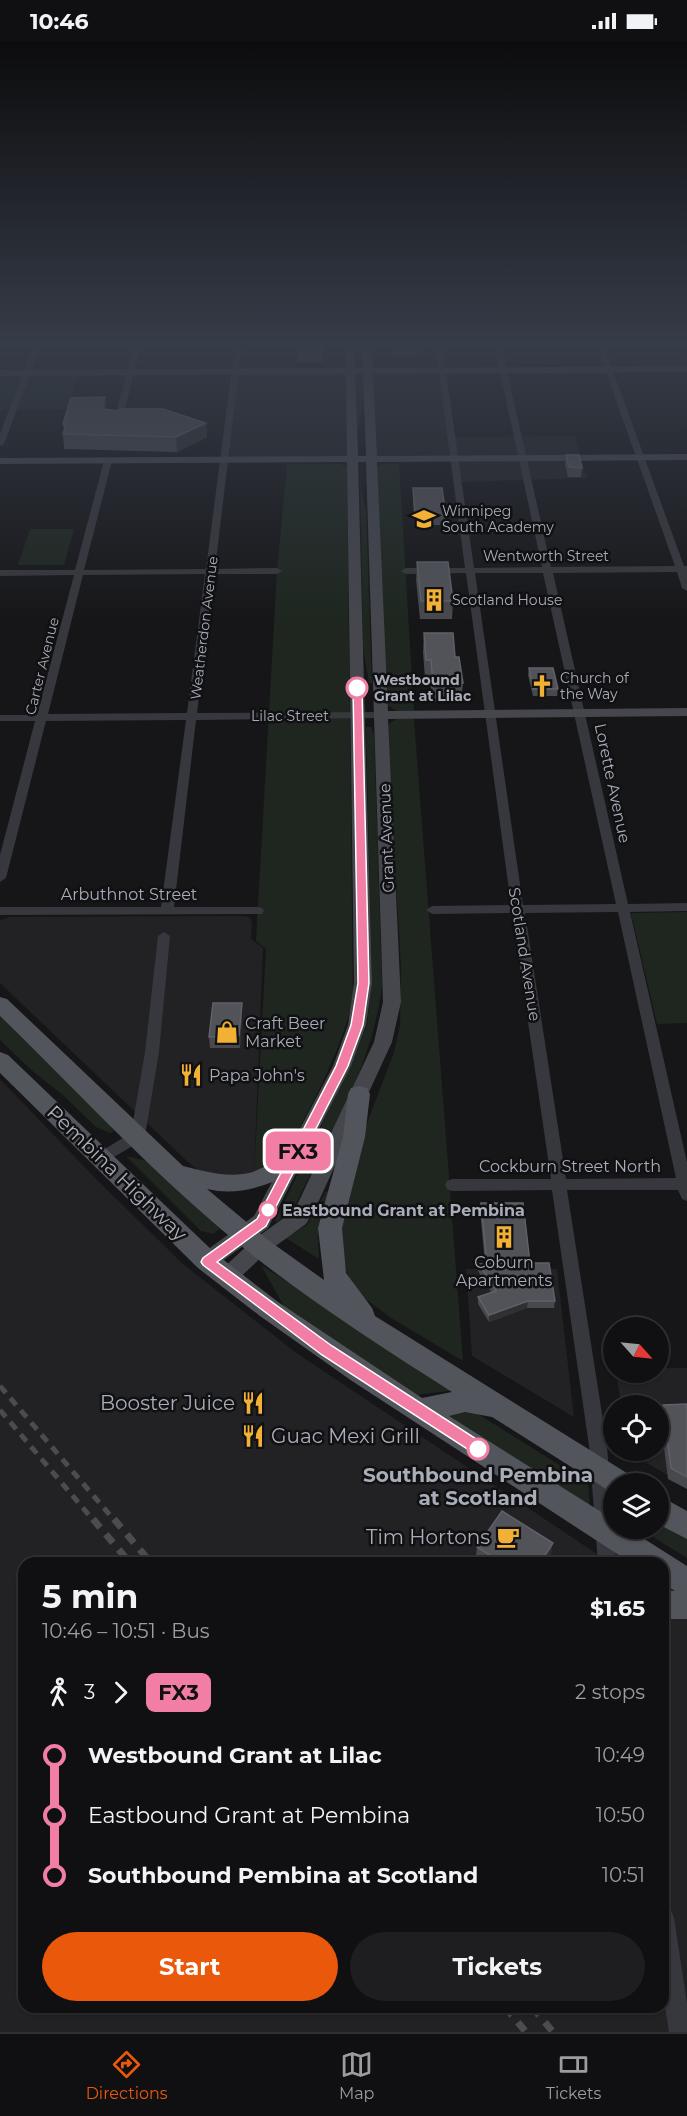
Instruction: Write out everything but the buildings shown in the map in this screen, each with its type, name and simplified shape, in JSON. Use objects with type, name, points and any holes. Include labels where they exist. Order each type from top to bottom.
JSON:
[{"type":"main road","name":"Grant Avenue","points":[[252,1241],[342,1066],[357,1025],[363,983],[353,437]]},
{"type":"main road","name":"Grant Avenue","points":[[217,1269],[252,1241],[292,1224],[306,1207],[383,1042],[393,1002],[370,437]]},
{"type":"main road","points":[[0,461],[687,458]]},
{"type":"main road","name":"Lilac Street","points":[[381,715],[687,712]]},
{"type":"main road","points":[[0,1004],[176,1174],[252,1241],[372,1328],[603,1473]]},
{"type":"main road","name":"Pembina Highway","points":[[0,1060],[100,1159],[217,1269],[327,1351],[603,1529]]},
{"type":"main road","points":[[359,1094],[354,1137],[330,1228],[331,1248],[334,1276],[372,1328]]},
{"type":"main road","points":[[176,1174],[219,1183],[250,1182],[290,1166]]},
{"type":"main road","points":[[420,1410],[465,1401],[507,1411]]},
{"type":"main road","points":[[669,1515],[687,1526]]},
{"type":"main road","name":"Pembina Highway","points":[[619,1539],[647,1557]]},
{"type":"main road","points":[[669,1572],[687,1582]]},
{"type":"main road","points":[[669,1605],[687,1605]]},
{"type":"street","name":"Weatherdon Avenue","points":[[167,910],[228,437]]},
{"type":"street","name":"Scotland Avenue","points":[[451,437],[518,909],[560,1184],[610,1473]]},
{"type":"street","name":"Lorette Avenue","points":[[518,437],[621,907],[686,1187]]},
{"type":"street","points":[[633,437],[684,569],[687,588]]},
{"type":"street","name":"Carter Avenue","points":[[0,878],[108,461]]},
{"type":"street","name":"Wentworth Street","points":[[406,571],[684,569]]},
{"type":"street","points":[[0,573],[277,571]]},
{"type":"street","name":"Lilac Street","points":[[0,718],[381,715]]},
{"type":"street","points":[[432,910],[687,907]]},
{"type":"street","name":"Arbuthnot Street","points":[[0,911],[258,911]]},
{"type":"street","points":[[100,1159],[138,1137],[152,1052],[164,936]]},
{"type":"street","name":"Cockburn Street North","points":[[452,1185],[560,1184],[686,1187]]},
{"type":"street","name":"Scotland Avenue","points":[[604,1539],[606,1557]]},
{"type":"street","points":[[669,1958],[680,2032]]},
{"type":"shaded area","points":[[228,437],[357,437],[353,460],[225,460]]},
{"type":"shaded area","points":[[370,437],[575,437],[587,478],[458,482],[454,459],[371,460]]},
{"type":"shaded area","points":[[287,464],[340,464],[347,467],[353,1000],[332,1061],[284,1157],[275,1165],[254,1175],[266,949],[256,941],[277,571]]},
{"type":"shaded area","points":[[382,464],[399,464],[414,711],[397,711],[387,705],[376,469]]},
{"type":"shaded area","points":[[360,466],[366,512],[372,683],[369,683],[363,647]]},
{"type":"shaded area","points":[[30,529],[74,529],[64,565],[18,565]]},
{"type":"shaded area","points":[[396,719],[414,719],[463,1361],[391,1318],[364,1298],[351,1282],[341,1258],[338,1240],[358,1147],[394,1052],[400,1025],[401,967],[387,725]]},
{"type":"shaded area","points":[[366,727],[371,727],[374,734],[382,985],[377,1014],[360,1070],[336,1125],[296,1204],[277,1222],[275,1221],[354,1058],[367,1025],[372,980]]},
{"type":"shaded area","points":[[687,912],[687,1023],[657,1024],[631,913]]},
{"type":"shaded area","points":[[10,917],[249,917],[252,923],[251,939],[263,948],[254,1175],[230,1178],[198,1170],[189,1163],[0,983],[0,920]]},
{"type":"shaded area","points":[[0,1016],[114,1131],[110,1133],[96,1127],[0,1040]]},
{"type":"shaded area","points":[[0,1079],[99,1182],[183,1264],[295,1352],[602,1557],[18,1557],[18,2013],[669,2013],[669,1571],[687,1582],[687,2032],[0,2032]]},
{"type":"shaded area","points":[[126,1156],[148,1161],[220,1229],[213,1234],[201,1231]]},
{"type":"shaded area","points":[[326,1191],[330,1192],[318,1236],[319,1259],[286,1238],[307,1225]]},
{"type":"shaded area","points":[[261,1265],[456,1390],[415,1395],[286,1310]]},
{"type":"shaded area","points":[[466,1269],[557,1269],[574,1417],[472,1356]]},
{"type":"shaded area","points":[[669,1368],[687,1368],[687,1486],[669,1476],[669,1473],[664,1473],[643,1461],[669,1461],[669,1395],[619,1395],[618,1383],[669,1383]]},
{"type":"shaded area","points":[[475,1412],[588,1483],[590,1506],[443,1413]]},
{"type":"shaded area","points":[[669,1524],[687,1536],[687,1558],[656,1539],[669,1539]]},
{"type":"shaded area","points":[[604,1539],[619,1539],[647,1557],[606,1557]]},
{"type":"railway","points":[[0,1386],[115,1521]]},
{"type":"railway","points":[[0,1410],[94,1521]]},
{"type":"railway","points":[[93,1519],[125,1557]]},
{"type":"railway","points":[[114,1519],[146,1557]]},
{"type":"railway","points":[[510,2013],[526,2032]]},
{"type":"railway","points":[[537,2013],[553,2032]]},
{"type":"bus line","name":"FX3","points":[[357,688],[363,983],[357,1025],[342,1066],[261,1222],[207,1262],[327,1351],[478,1449]]},
{"type":"place","name":"Winnipeg South Academy","points":[[424,519]]},
{"type":"place","name":"Scotland House","points":[[434,600]]},
{"type":"place","name":"Church of the Way","points":[[542,686]]},
{"type":"place","name":"Westbound Grant at Lilac","points":[[357,688]]},
{"type":"place","name":"Craft Beer Market","points":[[227,1032]]},
{"type":"place","name":"Papa John's","points":[[191,1075]]},
{"type":"place","name":"Eastbound Grant at Pembina","points":[[268,1210]]},
{"type":"place","name":"Coburn Apartments","points":[[504,1237]]},
{"type":"place","name":"Booster Juice","points":[[253,1403]]},
{"type":"place","name":"Guac Mexi Grill","points":[[253,1436]]},
{"type":"place","name":"Southbound Pembina at Scotland","points":[[478,1449]]},
{"type":"place","name":"Tim Hortons","points":[[508,1537]]}]
